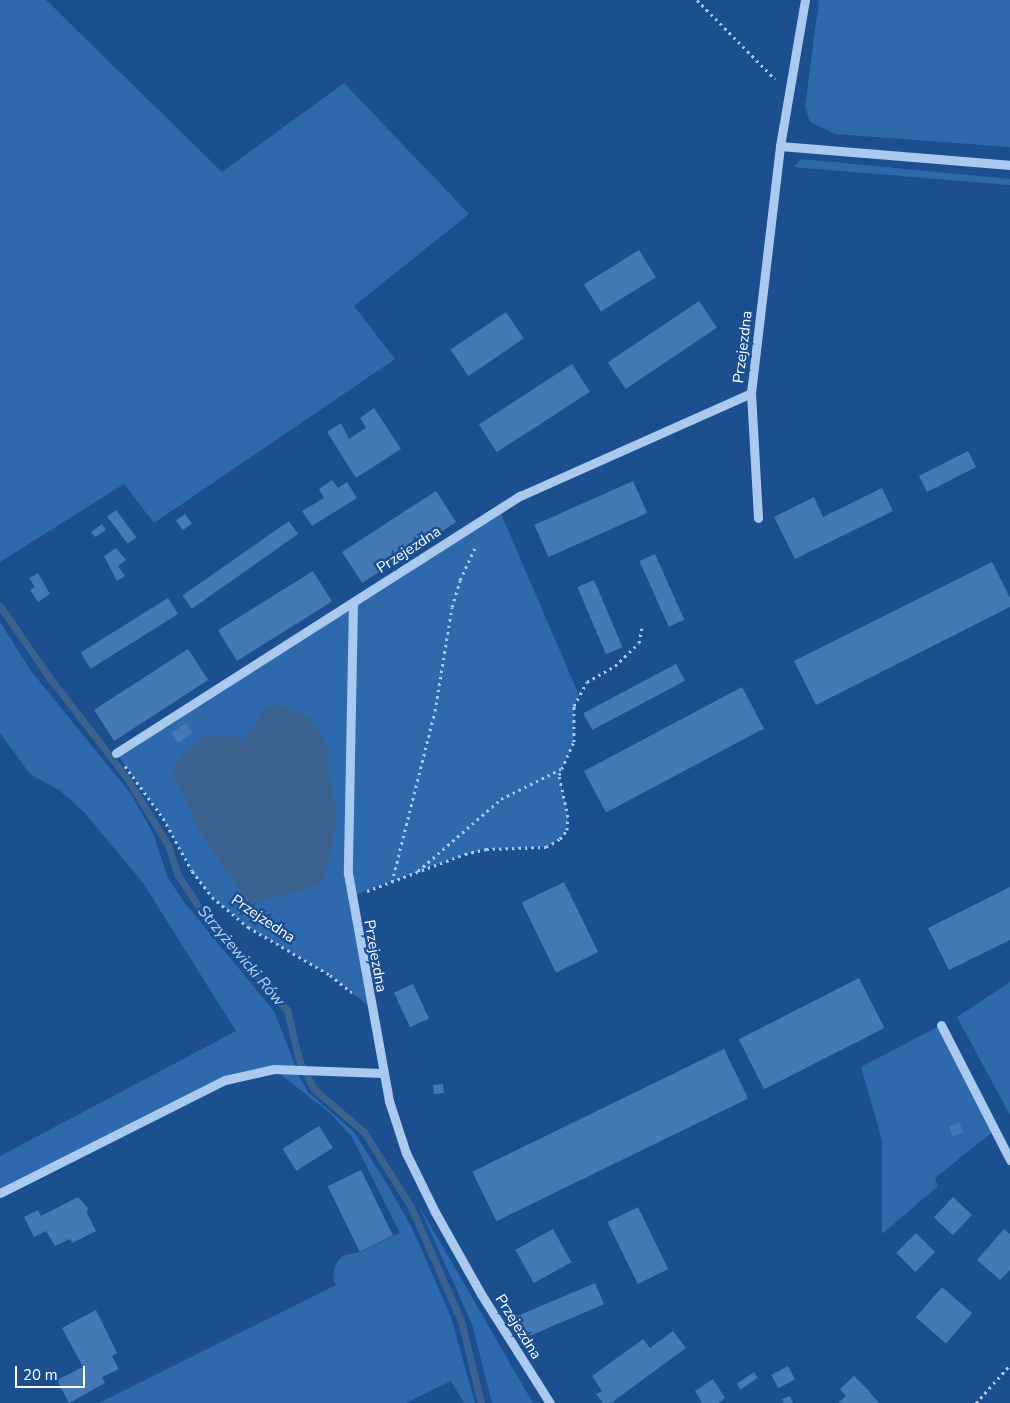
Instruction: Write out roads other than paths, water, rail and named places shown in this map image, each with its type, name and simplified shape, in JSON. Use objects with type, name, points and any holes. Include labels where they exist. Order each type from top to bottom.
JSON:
[{"type":"street","name":"Przejezdna","points":[[116,753],[542,484],[751,393],[780,146],[805,0]]},
{"type":"street","points":[[780,146],[1010,166]]},
{"type":"street","points":[[751,393],[758,518]]},
{"type":"street","name":"Przejezdna","points":[[353,602],[347,849],[350,897],[383,1073],[397,1126],[418,1180],[481,1294],[550,1403]]},
{"type":"street","points":[[941,1025],[1010,1160]]},
{"type":"street","points":[[0,1193],[225,1080],[250,1072],[286,1069],[383,1073]]},
{"type":"waterway","name":"Strzyżewicki Rów","points":[[0,606],[49,677],[127,778],[168,845],[178,875],[206,918],[287,1010],[299,1060],[314,1089],[364,1132],[411,1207],[461,1321],[481,1403]]}]
